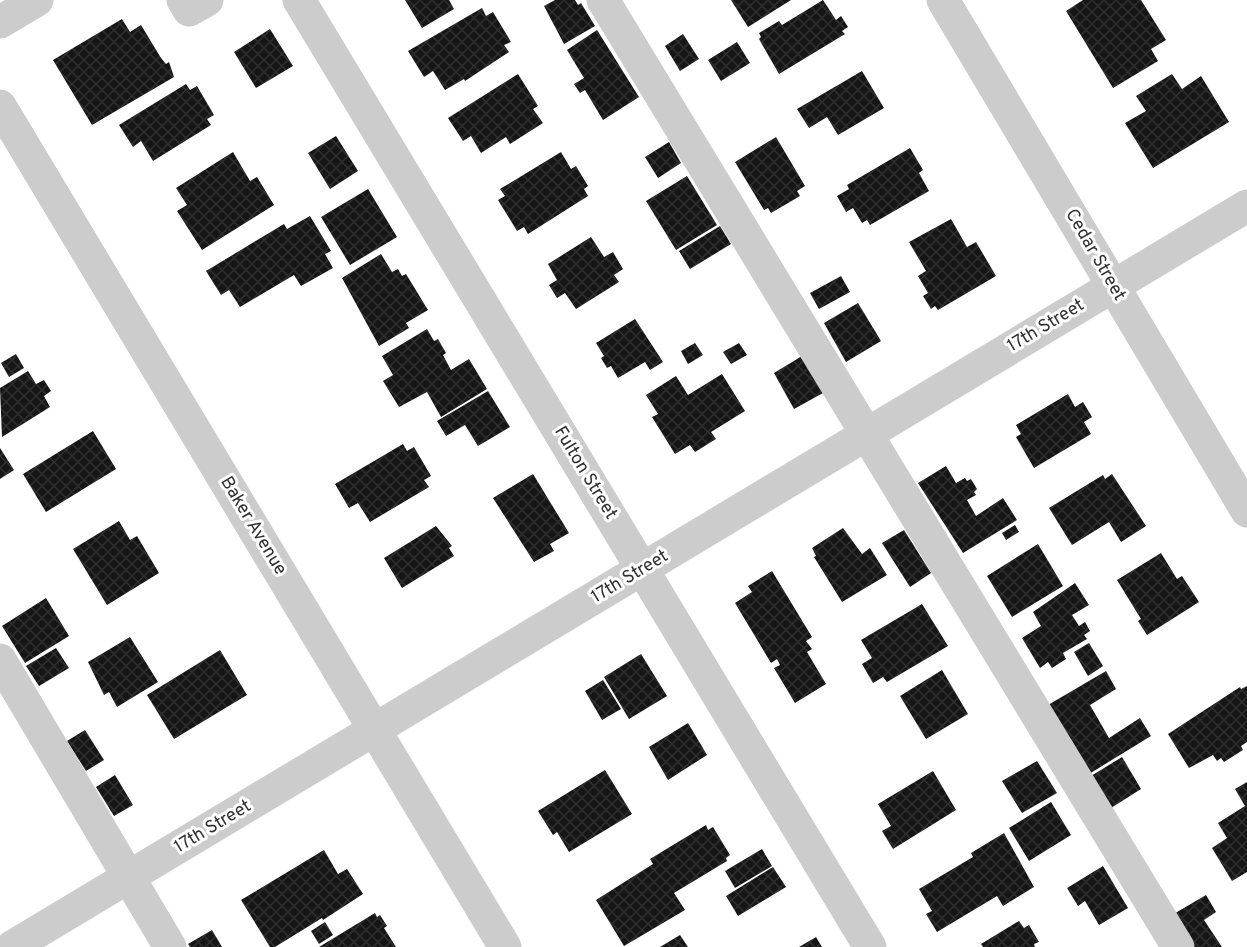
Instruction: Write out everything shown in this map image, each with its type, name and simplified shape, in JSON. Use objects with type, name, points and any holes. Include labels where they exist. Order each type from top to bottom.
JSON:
[{"type":"street","points":[[0,22],[36,0]]},
{"type":"street","points":[[183,0],[189,10],[207,0]]},
{"type":"street","name":"Fulton Street","points":[[299,0],[870,947]]},
{"type":"street","points":[[603,0],[1178,947]]},
{"type":"street","name":"Cedar Street","points":[[943,0],[1247,511]]},
{"type":"street","name":"Baker Avenue","points":[[0,106],[506,947]]},
{"type":"street","name":"17th Street","points":[[12,947],[1247,206]]},
{"type":"street","points":[[0,660],[170,947]]},
{"type":"building","points":[[405,0],[449,0],[454,9],[422,28]]},
{"type":"building","points":[[555,0],[575,0],[578,5],[581,3],[595,26],[564,44],[544,6]]},
{"type":"building","points":[[731,0],[791,0],[748,27]]},
{"type":"building","points":[[823,0],[836,20],[841,16],[848,27],[842,31],[845,34],[779,74],[759,39],[761,37],[759,33],[779,21],[782,25]]},
{"type":"building","points":[[1083,0],[1141,0],[1166,40],[1151,49],[1158,61],[1113,88],[1066,11]]},
{"type":"building","points":[[482,8],[486,16],[493,12],[511,42],[504,45],[509,52],[465,81],[464,79],[445,90],[433,71],[424,77],[408,51]]},
{"type":"building","points":[[122,19],[130,32],[141,25],[161,58],[166,64],[169,62],[174,77],[92,125],[53,60]]},
{"type":"building","points":[[270,29],[293,66],[256,88],[234,52]]},
{"type":"building","points":[[597,30],[639,97],[603,120],[585,90],[580,93],[574,84],[584,78],[567,50]]},
{"type":"building","points":[[683,34],[699,59],[680,71],[665,46]]},
{"type":"building","points":[[737,42],[750,63],[721,81],[708,60]]},
{"type":"building","points":[[862,71],[884,108],[838,135],[827,117],[809,128],[797,109]]},
{"type":"building","points":[[518,74],[538,106],[533,109],[543,123],[510,144],[506,137],[481,153],[471,136],[463,141],[448,118]]},
{"type":"building","points":[[1172,74],[1182,89],[1201,76],[1229,122],[1153,168],[1125,123],[1146,111],[1136,96]]},
{"type":"building","points":[[186,84],[190,90],[197,86],[214,115],[207,119],[211,125],[153,161],[141,141],[133,147],[119,125]]},
{"type":"building","points":[[336,136],[358,171],[330,189],[308,153]]},
{"type":"building","points":[[776,137],[805,186],[797,191],[800,196],[771,213],[768,208],[764,210],[735,162]]},
{"type":"building","points":[[669,142],[681,163],[658,178],[645,157]]},
{"type":"building","points":[[910,148],[923,170],[919,173],[929,191],[870,225],[867,220],[862,223],[853,208],[846,212],[837,196],[849,189],[847,185]]},
{"type":"building","points":[[233,152],[250,181],[257,177],[274,205],[202,250],[177,211],[187,205],[176,188]]},
{"type":"building","points":[[561,152],[571,169],[576,166],[588,186],[584,189],[588,196],[528,234],[524,227],[517,231],[498,200],[505,196],[500,189]]},
{"type":"building","points":[[687,176],[717,225],[676,250],[646,201]]},
{"type":"building","points":[[368,189],[397,237],[350,265],[321,217]]},
{"type":"building","points":[[310,216],[331,251],[325,254],[333,268],[301,286],[294,275],[240,307],[229,290],[221,295],[206,271],[284,224],[287,229]]},
{"type":"building","points":[[951,219],[967,247],[976,242],[996,276],[938,310],[935,306],[931,309],[923,296],[928,293],[918,276],[926,271],[909,242]]},
{"type":"building","points":[[720,226],[731,244],[690,269],[679,251]]},
{"type":"building","points":[[591,237],[604,257],[613,252],[623,269],[614,275],[619,282],[576,309],[565,293],[557,298],[549,285],[557,280],[548,264]]},
{"type":"building","points":[[381,254],[392,272],[398,269],[402,276],[406,274],[428,310],[406,323],[409,328],[379,346],[342,278]]},
{"type":"building","points":[[841,276],[850,292],[819,309],[810,293]]},
{"type":"building","points":[[858,303],[881,341],[846,362],[824,323]]},
{"type":"building","points":[[635,319],[663,362],[650,370],[645,362],[618,378],[611,366],[607,368],[601,358],[604,356],[596,343]]},
{"type":"building","points":[[427,329],[434,341],[438,339],[446,353],[443,355],[451,370],[469,359],[487,389],[441,417],[427,392],[399,407],[383,381],[393,375],[382,356]]},
{"type":"building","points":[[695,343],[703,355],[688,364],[681,351]]},
{"type":"building","points":[[739,343],[747,355],[731,364],[723,352]]},
{"type":"building","points":[[16,354],[24,368],[9,377],[1,363]]},
{"type":"building","points":[[802,356],[823,393],[794,409],[774,373]]},
{"type":"building","points":[[28,371],[36,384],[44,380],[51,391],[44,396],[50,407],[2,437],[0,388]]},
{"type":"building","points":[[722,374],[745,411],[711,432],[716,439],[695,452],[690,445],[675,454],[652,417],[658,414],[646,395],[676,376],[688,395]]},
{"type":"building","points":[[488,391],[510,427],[478,446],[465,425],[446,436],[437,421]]},
{"type":"building","points":[[1068,394],[1075,407],[1083,402],[1092,417],[1084,422],[1091,434],[1034,468],[1016,437],[1021,434],[1016,425]]},
{"type":"building","points":[[93,431],[116,469],[46,512],[23,474]]},
{"type":"building","points":[[403,444],[407,451],[414,447],[431,476],[424,480],[429,487],[370,522],[358,503],[349,508],[335,484]]},
{"type":"building","points":[[0,448],[14,470],[0,479]]},
{"type":"building","points":[[946,466],[956,483],[965,478],[967,481],[971,479],[977,489],[974,492],[976,495],[967,500],[976,516],[1003,498],[1017,520],[963,553],[918,483]]},
{"type":"building","points":[[533,474],[569,533],[550,544],[554,551],[534,562],[493,498]]},
{"type":"building","points":[[1112,474],[1146,526],[1121,542],[1109,522],[1072,545],[1049,508],[1103,475],[1105,479]]},
{"type":"building","points":[[119,521],[130,540],[137,536],[159,573],[107,605],[73,549]]},
{"type":"building","points":[[1015,525],[1019,532],[1006,540],[1002,533]]},
{"type":"building","points":[[436,526],[452,546],[449,548],[454,556],[402,588],[384,558]]},
{"type":"building","points":[[843,528],[862,554],[870,548],[887,575],[842,602],[814,557],[816,556],[812,548]]},
{"type":"building","points":[[904,530],[931,573],[910,587],[882,543]]},
{"type":"building","points":[[1038,544],[1063,586],[1012,617],[987,576]]},
{"type":"building","points":[[1161,553],[1177,579],[1182,576],[1199,602],[1147,635],[1138,621],[1141,619],[1117,580]]},
{"type":"building","points":[[772,571],[812,637],[806,641],[812,649],[807,652],[826,684],[795,703],[774,668],[780,665],[777,659],[771,663],[735,603],[752,592],[748,586]]},
{"type":"building","points":[[1075,583],[1089,605],[1072,615],[1079,626],[1085,622],[1090,631],[1084,635],[1087,639],[1063,653],[1066,659],[1052,668],[1048,662],[1040,668],[1022,638],[1041,626],[1033,612]]},
{"type":"building","points":[[46,598],[69,636],[25,663],[2,626]]},
{"type":"building","points":[[922,604],[948,646],[887,682],[883,677],[873,683],[862,664],[872,658],[861,640]]},
{"type":"building","points":[[130,637],[158,682],[117,707],[109,692],[104,695],[88,662]]},
{"type":"building","points":[[1089,643],[1103,666],[1088,676],[1074,652]]},
{"type":"building","points":[[56,648],[69,668],[39,686],[26,666]]},
{"type":"building","points":[[220,650],[247,695],[174,739],[147,695]]},
{"type":"building","points":[[641,654],[667,696],[629,719],[604,677]]},
{"type":"building","points":[[942,670],[968,714],[926,739],[900,696]]},
{"type":"building","points":[[1106,671],[1116,689],[1090,705],[1109,738],[1140,718],[1151,736],[1089,774],[1048,705]]},
{"type":"building","points":[[603,680],[621,709],[602,720],[585,691]]},
{"type":"building","points":[[1247,686],[1247,742],[1241,746],[1243,750],[1224,762],[1221,758],[1217,761],[1213,755],[1189,768],[1168,734],[1240,687],[1241,689]]},
{"type":"building","points":[[688,723],[707,755],[668,780],[649,747]]},
{"type":"building","points":[[85,730],[104,760],[86,771],[67,741]]},
{"type":"building","points":[[1122,757],[1141,789],[1111,808],[1091,776]]},
{"type":"building","points":[[1037,761],[1057,793],[1022,813],[1002,781]]},
{"type":"building","points":[[605,770],[632,814],[569,852],[557,832],[553,835],[538,811]]},
{"type":"building","points":[[933,771],[956,810],[893,849],[882,831],[891,826],[878,804]]},
{"type":"building","points":[[115,775],[133,805],[114,816],[96,787]]},
{"type":"building","points":[[1247,782],[1247,872],[1232,881],[1212,848],[1227,838],[1218,823],[1245,806],[1235,789]]},
{"type":"building","points":[[1051,802],[1071,835],[1029,861],[1009,828]]},
{"type":"building","points":[[706,825],[708,830],[713,827],[730,855],[726,858],[727,861],[674,893],[685,910],[624,946],[596,900],[653,864],[650,859]]},
{"type":"building","points":[[1004,833],[1034,887],[1003,906],[997,896],[937,932],[926,914],[932,911],[919,889],[973,857],[971,853]]},
{"type":"building","points":[[762,849],[772,866],[735,888],[725,871]]},
{"type":"building","points":[[324,850],[338,874],[347,869],[363,894],[323,920],[322,918],[275,947],[270,947],[241,900]]},
{"type":"building","points":[[1103,866],[1128,908],[1099,925],[1085,901],[1078,906],[1067,888]]},
{"type":"building","points":[[773,867],[786,887],[738,916],[726,896]]},
{"type":"building","points":[[1206,895],[1216,912],[1204,920],[1222,947],[1192,947],[1172,915]]},
{"type":"building","points":[[375,913],[377,917],[380,915],[387,926],[384,928],[396,947],[319,947]]},
{"type":"building","points":[[1019,921],[1024,928],[1029,925],[1039,942],[1034,944],[1035,947],[983,947],[981,944]]},
{"type":"building","points":[[325,922],[333,935],[319,944],[311,931]]},
{"type":"building","points":[[212,930],[222,947],[190,947],[188,944]]},
{"type":"building","points":[[680,935],[688,947],[660,947]]},
{"type":"building","points":[[816,937],[822,947],[799,947]]}]
